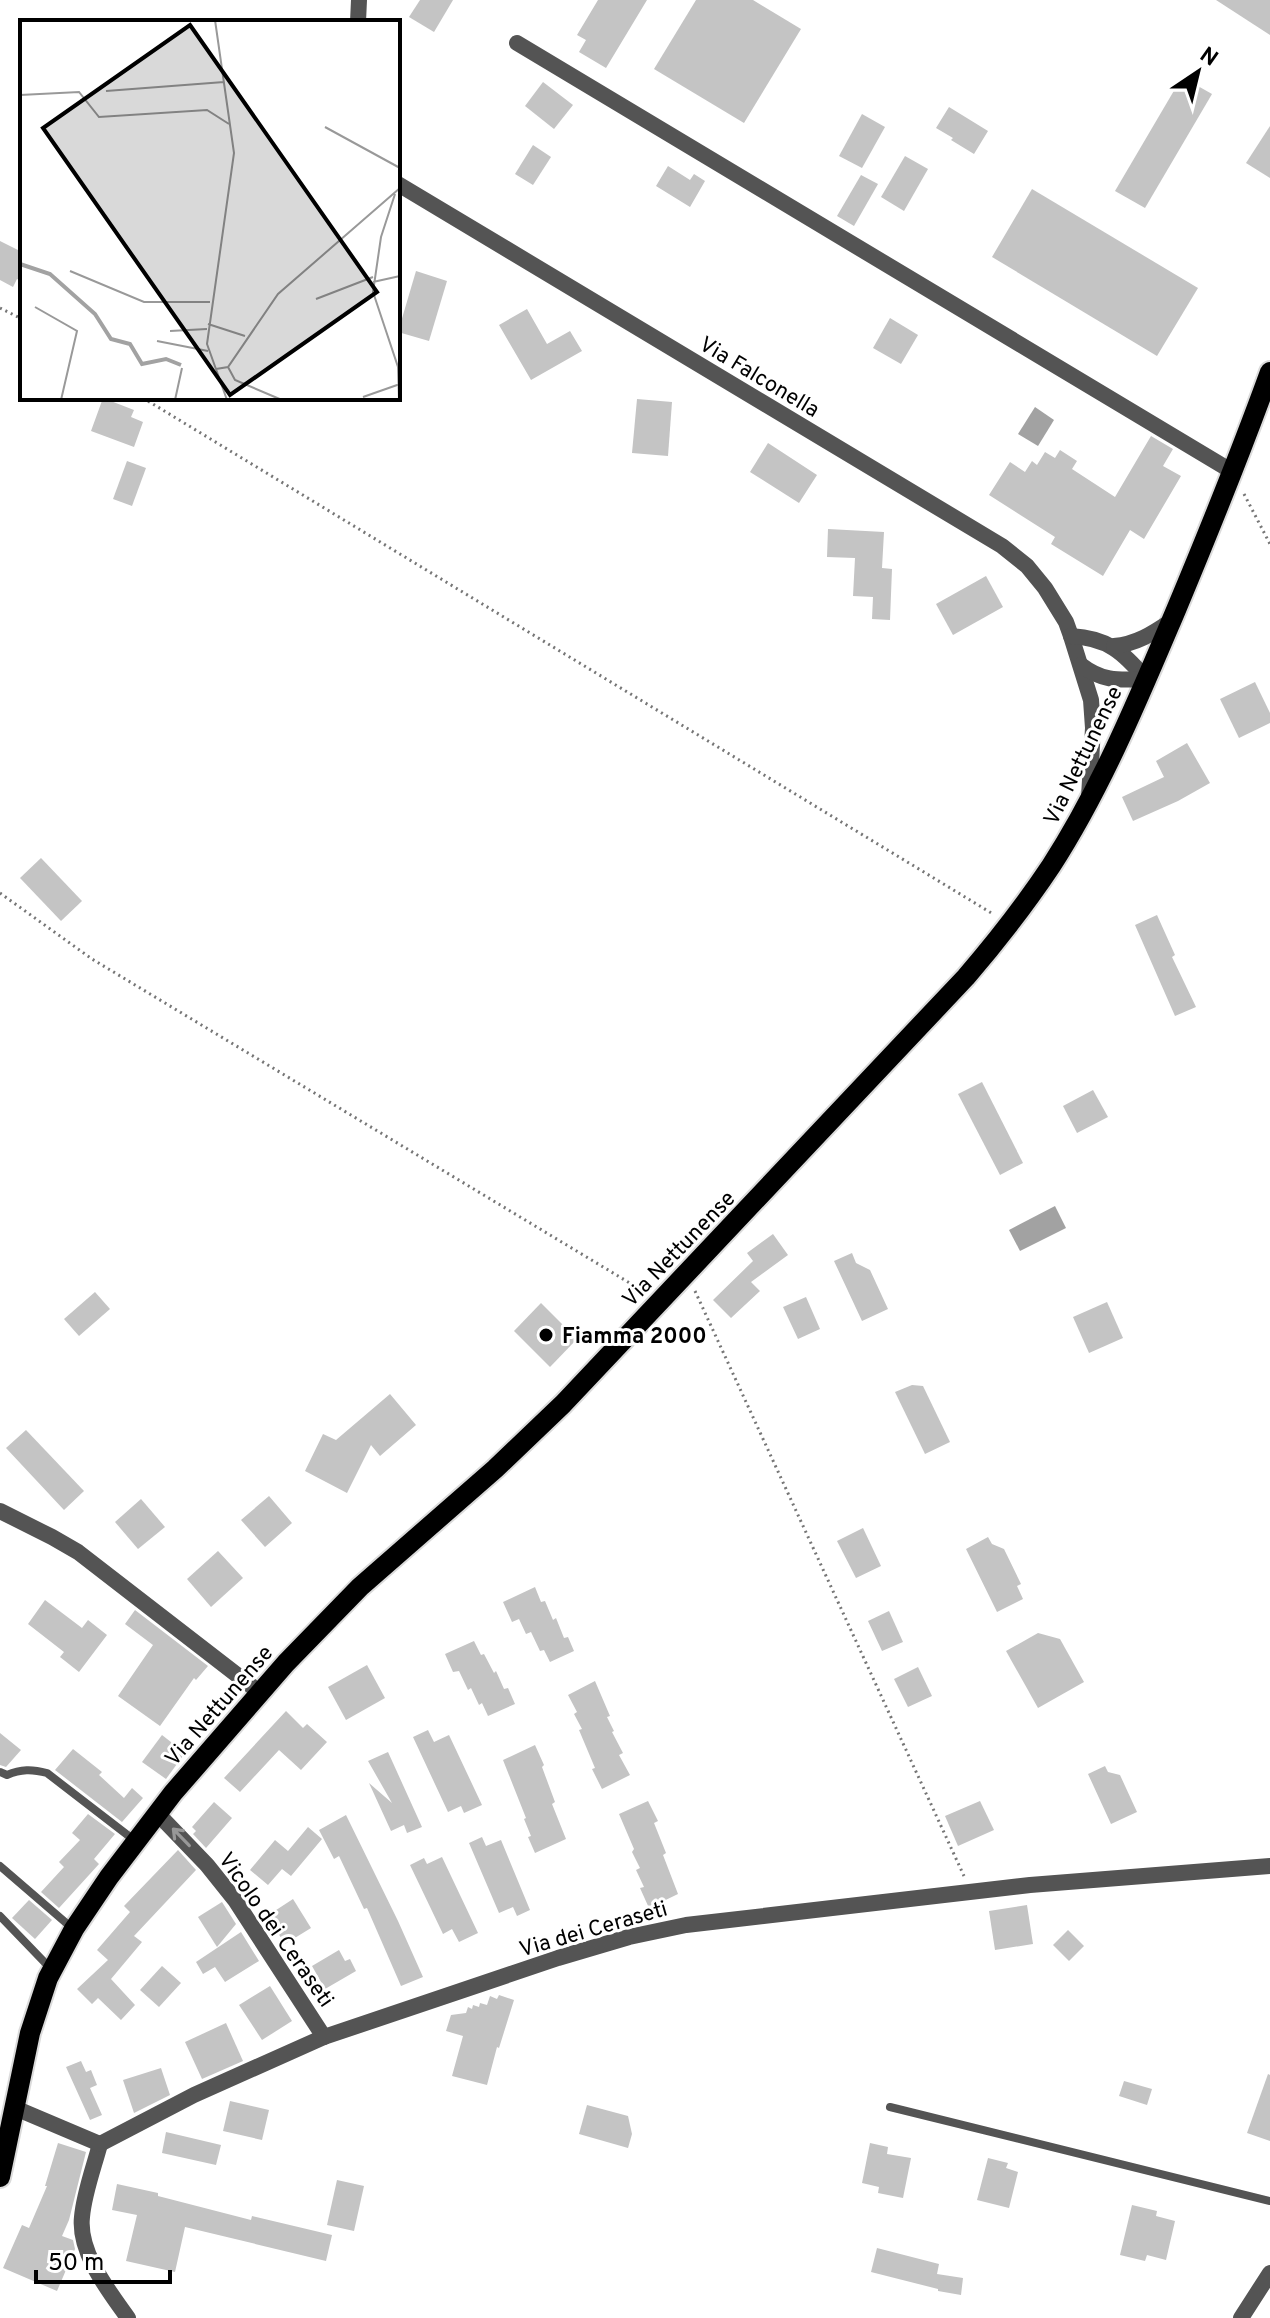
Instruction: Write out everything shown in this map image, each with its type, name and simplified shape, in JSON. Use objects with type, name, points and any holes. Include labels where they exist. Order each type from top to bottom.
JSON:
[{"type":"main road","name":"Via Nettunense","points":[[0,2177],[30,2033],[52,1970],[74,1929],[157,1813],[259,1692],[360,1587],[546,1420],[955,988],[1010,924],[1056,857],[1089,799],[1146,679],[1233,472],[1270,372]]},
{"type":"street","points":[[358,20],[359,0]]},
{"type":"street","points":[[517,43],[1233,472]]},
{"type":"street","name":"Via Falconella","points":[[400,185],[1002,546],[1027,566],[1066,622],[1091,700],[1093,728],[1089,799]]},
{"type":"street","points":[[1114,646],[1138,641],[1171,621]]},
{"type":"street","points":[[1071,636],[1088,636],[1114,646],[1146,679]]},
{"type":"street","points":[[1081,665],[1099,677],[1146,679]]},
{"type":"street","points":[[0,1511],[78,1552],[259,1692]]},
{"type":"street","name":"Vicolo dei Ceraseti","points":[[157,1813],[199,1856],[235,1900],[324,2037]]},
{"type":"street","name":"Via dei Ceraseti","points":[[100,2144],[194,2095],[324,2037],[558,1958],[645,1933],[701,1923],[971,1892],[1270,1866]]},
{"type":"street","points":[[15,2108],[100,2144],[81,2218],[83,2237],[103,2280],[128,2318]]},
{"type":"street","points":[[1241,2318],[1270,2273]]},
{"type":"lane","points":[[0,1772],[7,1775],[18,1770],[34,1769],[47,1773],[135,1841]]},
{"type":"lane","points":[[0,1866],[74,1929]]},
{"type":"lane","points":[[0,1916],[52,1970]]},
{"type":"lane","points":[[890,2107],[1270,2201]]},
{"type":"path","points":[[0,308],[20,318]]},
{"type":"path","points":[[146,400],[1010,924]]},
{"type":"path","points":[[1233,472],[1270,544]]},
{"type":"path","points":[[0,893],[92,959],[660,1301]]},
{"type":"path","points":[[687,1273],[971,1892]]},
{"type":"shaded area","points":[[1035,407],[1054,420],[1038,446],[1018,434]]},
{"type":"shaded area","points":[[1055,1206],[1066,1228],[1020,1251],[1009,1230]]},
{"type":"building","points":[[420,0],[453,0],[434,32],[409,17]]},
{"type":"building","points":[[598,0],[647,0],[606,68],[579,52],[586,40],[577,35]]},
{"type":"building","points":[[696,0],[753,0],[801,29],[744,123],[654,69]]},
{"type":"building","points":[[1216,0],[1270,0],[1270,35]]},
{"type":"building","points":[[1182,77],[1212,94],[1145,208],[1115,191]]},
{"type":"building","points":[[543,82],[573,105],[554,129],[525,106]]},
{"type":"building","points":[[949,107],[988,131],[974,154],[936,128]]},
{"type":"building","points":[[862,114],[885,127],[862,168],[839,156]]},
{"type":"building","points":[[1270,126],[1270,178],[1246,163]]},
{"type":"building","points":[[533,145],[551,157],[533,185],[515,174]]},
{"type":"building","points":[[905,156],[928,169],[904,211],[881,197]]},
{"type":"building","points":[[668,166],[690,180],[694,174],[705,181],[690,207],[656,186]]},
{"type":"building","points":[[861,175],[878,184],[854,226],[837,216]]},
{"type":"building","points":[[1032,189],[1198,288],[1157,356],[992,257]]},
{"type":"building","points":[[0,241],[20,251],[20,280],[17,279],[13,287],[0,280]]},
{"type":"building","points":[[416,271],[447,281],[429,341],[400,333]]},
{"type":"building","points":[[527,309],[547,344],[570,331],[582,351],[531,380],[499,325]]},
{"type":"building","points":[[890,318],[918,335],[901,364],[873,348]]},
{"type":"building","points":[[637,399],[672,402],[668,456],[632,453]]},
{"type":"building","points":[[102,400],[134,410],[131,417],[143,422],[134,447],[91,431]]},
{"type":"building","points":[[1151,436],[1173,449],[1163,466],[1181,476],[1144,539],[1130,530],[1103,576],[1051,544],[1055,537],[989,495],[1010,462],[1025,472],[1032,461],[1037,465],[1045,452],[1055,458],[1060,450],[1077,461],[1072,469],[1115,497]]},
{"type":"building","points":[[768,443],[817,475],[799,503],[750,472]]},
{"type":"building","points":[[127,461],[146,468],[132,506],[113,499]]},
{"type":"building","points":[[828,529],[884,532],[882,568],[892,569],[890,620],[872,619],[873,597],[853,596],[855,558],[827,557]]},
{"type":"building","points":[[986,576],[1003,607],[953,635],[936,604]]},
{"type":"building","points":[[1255,682],[1270,713],[1270,723],[1239,738],[1220,699]]},
{"type":"building","points":[[1187,743],[1210,783],[1133,821],[1122,797],[1164,777],[1156,761]]},
{"type":"building","points":[[41,858],[82,901],[61,921],[20,878]]},
{"type":"building","points":[[1157,915],[1175,955],[1172,957],[1196,1007],[1175,1016],[1135,925]]},
{"type":"building","points":[[982,1082],[1023,1163],[1000,1175],[958,1094]]},
{"type":"building","points":[[1093,1090],[1108,1117],[1077,1133],[1063,1106]]},
{"type":"building","points":[[773,1234],[788,1255],[751,1282],[760,1291],[731,1318],[713,1300],[753,1261],[747,1253]]},
{"type":"building","points":[[852,1253],[856,1263],[870,1270],[888,1309],[862,1321],[834,1261]]},
{"type":"building","points":[[95,1292],[110,1309],[79,1336],[64,1319]]},
{"type":"building","points":[[806,1297],[820,1329],[798,1339],[783,1307]]},
{"type":"building","points":[[1107,1302],[1123,1338],[1089,1353],[1073,1317]]},
{"type":"building","name":"Fiamma 2000","points":[[541,1303],[577,1339],[550,1367],[514,1331]]},
{"type":"building","points":[[912,1385],[923,1386],[950,1442],[925,1454],[895,1392]]},
{"type":"building","points":[[390,1394],[416,1425],[380,1456],[371,1445],[347,1493],[305,1471],[323,1434],[336,1440]]},
{"type":"building","points":[[26,1430],[84,1491],[64,1510],[6,1448]]},
{"type":"building","points":[[269,1496],[292,1523],[265,1547],[241,1520]]},
{"type":"building","points":[[141,1499],[165,1527],[138,1549],[115,1522]]},
{"type":"building","points":[[863,1528],[881,1566],[856,1578],[837,1541]]},
{"type":"building","points":[[988,1537],[992,1544],[1004,1549],[1021,1584],[1017,1586],[1023,1599],[997,1612],[966,1549]]},
{"type":"building","points":[[218,1551],[243,1578],[211,1607],[187,1579]]},
{"type":"building","points":[[535,1587],[541,1602],[545,1601],[553,1620],[556,1618],[564,1638],[568,1637],[574,1651],[550,1662],[544,1650],[540,1651],[531,1632],[526,1634],[519,1619],[512,1622],[503,1602]]},
{"type":"building","points":[[45,1600],[82,1628],[88,1620],[107,1635],[79,1672],[60,1657],[64,1652],[28,1624]]},
{"type":"building","points":[[135,1610],[208,1666],[196,1680],[194,1678],[160,1726],[118,1696],[153,1645],[125,1624]]},
{"type":"building","points":[[889,1611],[903,1642],[882,1651],[868,1621]]},
{"type":"building","points":[[1038,1633],[1060,1639],[1084,1682],[1038,1708],[1006,1651]]},
{"type":"building","points":[[474,1641],[494,1673],[496,1671],[504,1689],[508,1688],[515,1704],[488,1716],[471,1688],[468,1690],[459,1671],[453,1672],[445,1654]]},
{"type":"building","points":[[367,1665],[385,1698],[346,1720],[328,1687]]},
{"type":"building","points":[[918,1667],[932,1696],[908,1707],[894,1679]]},
{"type":"building","points":[[595,1681],[610,1716],[607,1717],[612,1732],[623,1753],[619,1755],[630,1775],[602,1789],[579,1730],[582,1729],[574,1714],[577,1712],[568,1695]]},
{"type":"building","points":[[286,1711],[303,1728],[307,1724],[327,1742],[301,1770],[279,1750],[240,1792],[224,1778]]},
{"type":"building","points":[[428,1730],[434,1742],[449,1735],[482,1805],[464,1813],[461,1806],[448,1812],[413,1737]]},
{"type":"building","points":[[0,1733],[21,1750],[6,1767],[0,1765]]},
{"type":"building","points":[[162,1735],[185,1753],[166,1779],[142,1762]]},
{"type":"building","points":[[535,1745],[566,1839],[535,1853],[528,1837],[531,1836],[526,1818],[503,1760]]},
{"type":"building","points":[[73,1749],[102,1772],[99,1775],[124,1798],[132,1788],[143,1798],[122,1822],[55,1770]]},
{"type":"building","points":[[388,1752],[422,1827],[407,1833],[404,1825],[391,1831],[369,1783],[392,1803],[368,1761]]},
{"type":"building","points":[[1105,1766],[1108,1772],[1120,1775],[1137,1812],[1111,1824],[1088,1774]]},
{"type":"building","points":[[648,1801],[658,1821],[654,1823],[678,1894],[649,1908],[640,1888],[644,1887],[636,1870],[640,1868],[632,1852],[634,1849],[619,1814]]},
{"type":"building","points":[[980,1801],[994,1830],[958,1846],[945,1816]]},
{"type":"building","points":[[214,1802],[232,1818],[206,1848],[193,1834],[196,1831],[192,1827]]},
{"type":"building","points":[[88,1814],[115,1834],[94,1859],[99,1864],[59,1908],[41,1892],[64,1867],[59,1862],[80,1840],[72,1833]]},
{"type":"building","points":[[346,1815],[423,1977],[401,1986],[367,1908],[364,1909],[339,1856],[334,1859],[319,1830]]},
{"type":"building","points":[[308,1827],[322,1839],[291,1876],[282,1869],[268,1885],[250,1870],[275,1840],[288,1851]]},
{"type":"building","points":[[482,1837],[486,1846],[501,1840],[530,1910],[517,1916],[513,1907],[499,1913],[469,1843]]},
{"type":"building","points":[[178,1850],[196,1870],[134,1936],[142,1942],[111,1979],[135,2005],[121,2020],[98,1998],[92,2004],[77,1989],[108,1960],[97,1950],[130,1912],[124,1906]]},
{"type":"building","points":[[442,1857],[478,1933],[459,1942],[452,1929],[443,1934],[410,1865],[424,1858],[427,1864]]},
{"type":"building","points":[[293,1899],[311,1928],[285,1944],[267,1916]]},
{"type":"building","points":[[29,1900],[52,1920],[35,1939],[12,1918]]},
{"type":"building","points":[[222,1902],[236,1924],[217,1947],[198,1917]]},
{"type":"building","points":[[1027,1905],[1033,1944],[995,1950],[989,1911]]},
{"type":"building","points":[[1068,1930],[1084,1946],[1069,1961],[1053,1945]]},
{"type":"building","points":[[241,1932],[259,1961],[225,1982],[215,1967],[203,1974],[196,1962]]},
{"type":"building","points":[[339,1950],[345,1961],[350,1959],[356,1971],[325,1989],[312,1966]]},
{"type":"building","points":[[162,1966],[181,1983],[159,2007],[140,1990]]},
{"type":"building","points":[[270,1986],[292,2021],[262,2040],[239,2005]]},
{"type":"building","points":[[499,1995],[514,2000],[487,2085],[452,2076],[463,2036],[446,2031],[451,2015],[466,2013],[468,2007],[479,2007],[480,2003],[487,2005],[490,1996],[497,1999]]},
{"type":"building","points":[[226,2023],[243,2061],[202,2079],[185,2042]]},
{"type":"building","points":[[81,2061],[86,2072],[91,2070],[97,2085],[90,2088],[102,2115],[90,2120],[66,2067]]},
{"type":"building","points":[[161,2068],[170,2095],[134,2113],[123,2080]]},
{"type":"building","points":[[1270,2075],[1270,2141],[1247,2133]]},
{"type":"building","points":[[1124,2081],[1152,2089],[1147,2105],[1119,2096]]},
{"type":"building","points":[[230,2101],[269,2110],[262,2140],[223,2131]]},
{"type":"building","points":[[587,2105],[628,2116],[632,2134],[628,2148],[579,2134]]},
{"type":"building","points":[[166,2132],[221,2145],[216,2165],[162,2153]]},
{"type":"building","points":[[58,2143],[86,2152],[62,2236],[73,2240],[75,2249],[57,2291],[3,2268],[22,2225],[29,2228],[47,2186]]},
{"type":"building","points":[[870,2143],[888,2147],[887,2154],[911,2158],[903,2198],[878,2193],[879,2187],[862,2183]]},
{"type":"building","points":[[988,2158],[1008,2163],[1006,2168],[1018,2172],[1009,2208],[977,2200]]},
{"type":"building","points":[[337,2180],[364,2186],[354,2231],[327,2225]]},
{"type":"building","points":[[117,2184],[251,2220],[252,2216],[332,2235],[326,2261],[185,2227],[175,2272],[126,2261],[137,2215],[112,2210]]},
{"type":"building","points":[[1132,2205],[1157,2211],[1156,2216],[1175,2221],[1166,2260],[1147,2255],[1145,2261],[1120,2255]]},
{"type":"building","points":[[877,2248],[939,2264],[937,2274],[963,2278],[961,2295],[871,2272]]},
{"type":"place","name":"Fiamma 2000","points":[[546,1335]]}]
